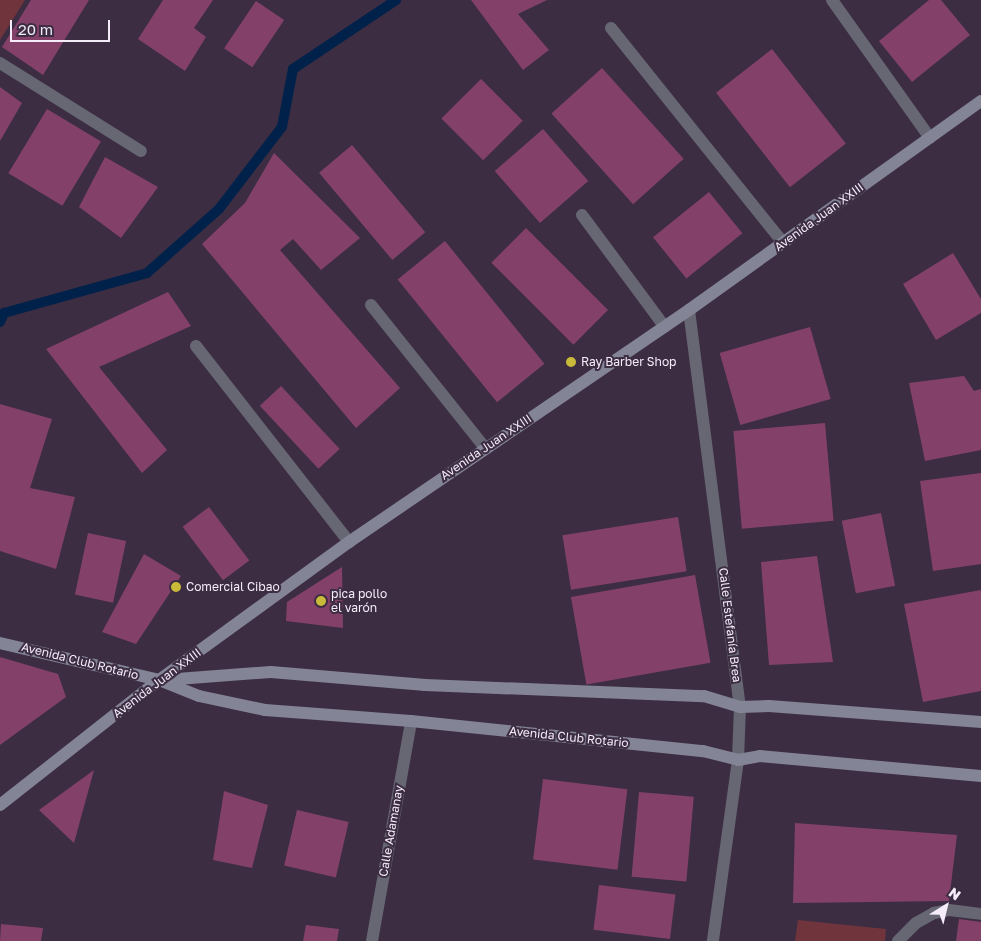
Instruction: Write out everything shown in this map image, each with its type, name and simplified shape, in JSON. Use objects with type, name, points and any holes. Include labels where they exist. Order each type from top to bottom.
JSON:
[{"type":"main road","name":"Avenida Juan XXIII","points":[[0,805],[159,680],[349,542],[689,310],[981,101]]},
{"type":"main road","name":"Avenida Club Rotario","points":[[0,643],[159,680],[199,696],[265,710],[411,721],[703,750],[738,760],[760,756],[981,776]]},
{"type":"main road","name":"Avenida Club Rotario","points":[[159,680],[271,672],[425,686],[704,696],[740,707],[769,706],[981,722]]},
{"type":"street","points":[[832,0],[930,138]]},
{"type":"street","points":[[611,28],[783,243]]},
{"type":"street","points":[[0,64],[141,151]]},
{"type":"street","points":[[582,215],[664,327]]},
{"type":"street","points":[[371,305],[485,448]]},
{"type":"street","name":"Calle Estefanía Brea","points":[[689,310],[740,707],[738,760],[714,941]]},
{"type":"street","points":[[196,346],[349,542]]},
{"type":"street","name":"Calle Adamanay","points":[[372,941],[411,721]]},
{"type":"street","points":[[898,941],[916,923],[934,913],[949,910],[981,914]]},
{"type":"shaded area","points":[[0,0],[25,0],[0,40]]},
{"type":"shaded area","points":[[798,920],[886,929],[885,941],[795,941]]},
{"type":"building","points":[[31,0],[89,0],[43,75],[2,47]]},
{"type":"building","points":[[163,0],[213,0],[194,28],[206,37],[185,71],[138,39]]},
{"type":"building","points":[[471,0],[547,0],[518,14],[549,50],[523,70]]},
{"type":"building","points":[[929,0],[941,0],[970,35],[912,82],[879,41]]},
{"type":"building","points":[[256,1],[284,20],[252,67],[224,48]]},
{"type":"building","points":[[772,49],[846,144],[790,187],[716,93]]},
{"type":"building","points":[[602,68],[684,159],[633,204],[551,114]]},
{"type":"building","points":[[481,79],[523,121],[483,160],[441,119]]},
{"type":"building","points":[[0,87],[22,103],[0,141]]},
{"type":"building","points":[[47,109],[101,141],[62,206],[8,173]]},
{"type":"building","points":[[543,129],[588,181],[540,223],[495,171]]},
{"type":"building","points":[[352,145],[425,232],[392,260],[319,173]]},
{"type":"building","points":[[274,153],[360,238],[321,270],[293,239],[280,250],[400,388],[356,428],[202,244],[245,203]]},
{"type":"building","points":[[105,157],[158,187],[121,238],[79,207]]},
{"type":"building","points":[[709,192],[742,233],[686,278],[653,237]]},
{"type":"building","points":[[526,228],[608,310],[573,345],[491,263]]},
{"type":"building","points":[[445,241],[544,364],[497,402],[398,279]]},
{"type":"building","points":[[953,253],[981,299],[981,313],[936,340],[903,284]]},
{"type":"building","points":[[168,292],[191,326],[99,367],[167,450],[142,473],[46,349]]},
{"type":"building","points":[[810,327],[831,399],[740,425],[720,353]]},
{"type":"building","points":[[964,376],[974,391],[981,389],[981,450],[925,461],[909,383]]},
{"type":"building","points":[[281,386],[340,449],[318,469],[260,406]]},
{"type":"building","points":[[0,404],[52,419],[30,488],[75,497],[56,569],[0,551]]},
{"type":"building","points":[[825,423],[834,521],[742,529],[733,431]]},
{"type":"building","points":[[981,473],[981,564],[933,571],[920,481]]},
{"type":"building","points":[[209,507],[249,561],[223,580],[183,527]]},
{"type":"building","points":[[881,513],[895,586],[856,593],[842,521]]},
{"type":"building","points":[[678,517],[687,571],[571,590],[562,535]]},
{"type":"building","points":[[88,533],[126,541],[113,603],[75,595]]},
{"type":"building","points":[[144,554],[181,576],[136,644],[102,632]]},
{"type":"building","points":[[817,556],[833,662],[769,665],[761,562]]},
{"type":"building","points":[[342,567],[343,628],[286,621],[287,602]]},
{"type":"building","points":[[695,575],[710,663],[586,685],[571,597]]},
{"type":"building","points":[[981,590],[981,691],[923,702],[904,604]]},
{"type":"building","points":[[0,657],[58,674],[66,697],[0,745]]},
{"type":"building","points":[[94,770],[74,843],[39,810]]},
{"type":"building","points":[[543,779],[627,789],[617,870],[533,859]]},
{"type":"building","points":[[224,791],[268,805],[252,868],[213,860]]},
{"type":"building","points":[[639,792],[694,797],[686,881],[632,877]]},
{"type":"building","points":[[297,810],[349,822],[336,877],[284,866]]},
{"type":"building","points":[[795,823],[957,835],[949,901],[793,903]]},
{"type":"building","points":[[599,885],[675,894],[670,939],[594,930]]},
{"type":"building","points":[[959,919],[981,922],[981,941],[956,941]]},
{"type":"building","points":[[1,924],[43,928],[41,941],[0,941]]},
{"type":"building","points":[[306,925],[339,929],[337,941],[303,941]]},
{"type":"waterway","points":[[0,322],[4,313],[147,273],[219,209],[282,127],[293,69],[396,0]]},
{"type":"place","name":"Ray Barber Shop","points":[[571,362]]},
{"type":"place","name":"Comercial Cibao","points":[[176,587]]},
{"type":"place","name":"pica pollo el varón","points":[[321,601]]}]
